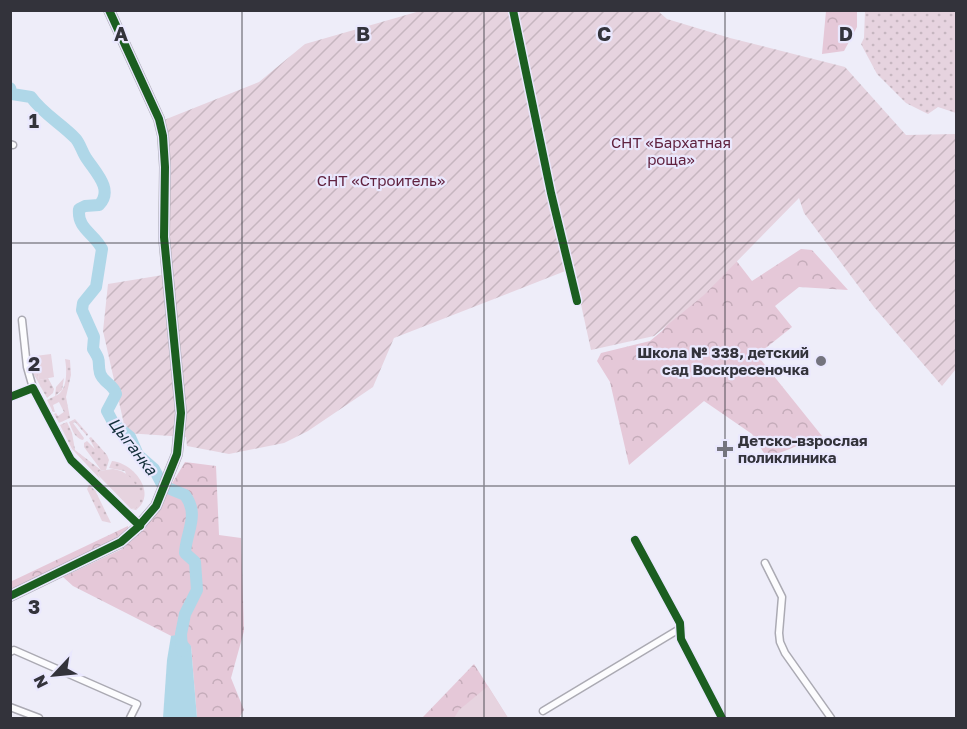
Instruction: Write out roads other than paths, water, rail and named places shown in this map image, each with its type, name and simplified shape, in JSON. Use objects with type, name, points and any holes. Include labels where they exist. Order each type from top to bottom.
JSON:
[{"type":"street","points":[[10,596],[121,542],[140,526],[156,506],[177,454],[181,413],[164,237],[164,136],[159,119],[108,10]]},
{"type":"street","points":[[513,10],[551,193],[577,301]]},
{"type":"street","points":[[22,320],[27,367],[33,388],[71,460],[140,526]]},
{"type":"street","points":[[10,397],[33,388]]},
{"type":"street","points":[[635,540],[680,623],[681,639],[722,718]]},
{"type":"street","points":[[765,563],[782,597],[780,642],[785,653],[831,718]]},
{"type":"street","points":[[543,711],[681,628]]},
{"type":"street","points":[[10,652],[14,650],[137,704],[130,718]]},
{"type":"street","points":[[10,707],[39,718]]},
{"type":"water","points":[[181,634],[191,646],[197,718],[163,718],[171,636]]},
{"type":"waterway","name":"Цыганка","points":[[10,88],[12,94],[31,97],[41,109],[76,139],[104,186],[105,193],[99,205],[79,209],[83,226],[102,249],[96,287],[83,303],[82,310],[94,337],[93,349],[98,359],[100,373],[116,394],[107,411],[114,424],[130,437],[138,455],[154,469],[163,486],[185,495],[189,502],[192,517],[185,553],[195,562],[197,590],[185,614],[181,634],[182,651]]},
{"type":"place","name":"Школа № 338, детский сад Воскресеночка","points":[[821,361]]},
{"type":"place","name":"Детско-взрослая поликлиника","points":[[725,449]]},
{"type":"park label","name":"СНТ «Бархатная роща»","points":[[671,150]]},
{"type":"park label","name":"СНТ «Строитель»","points":[[381,180]]}]
